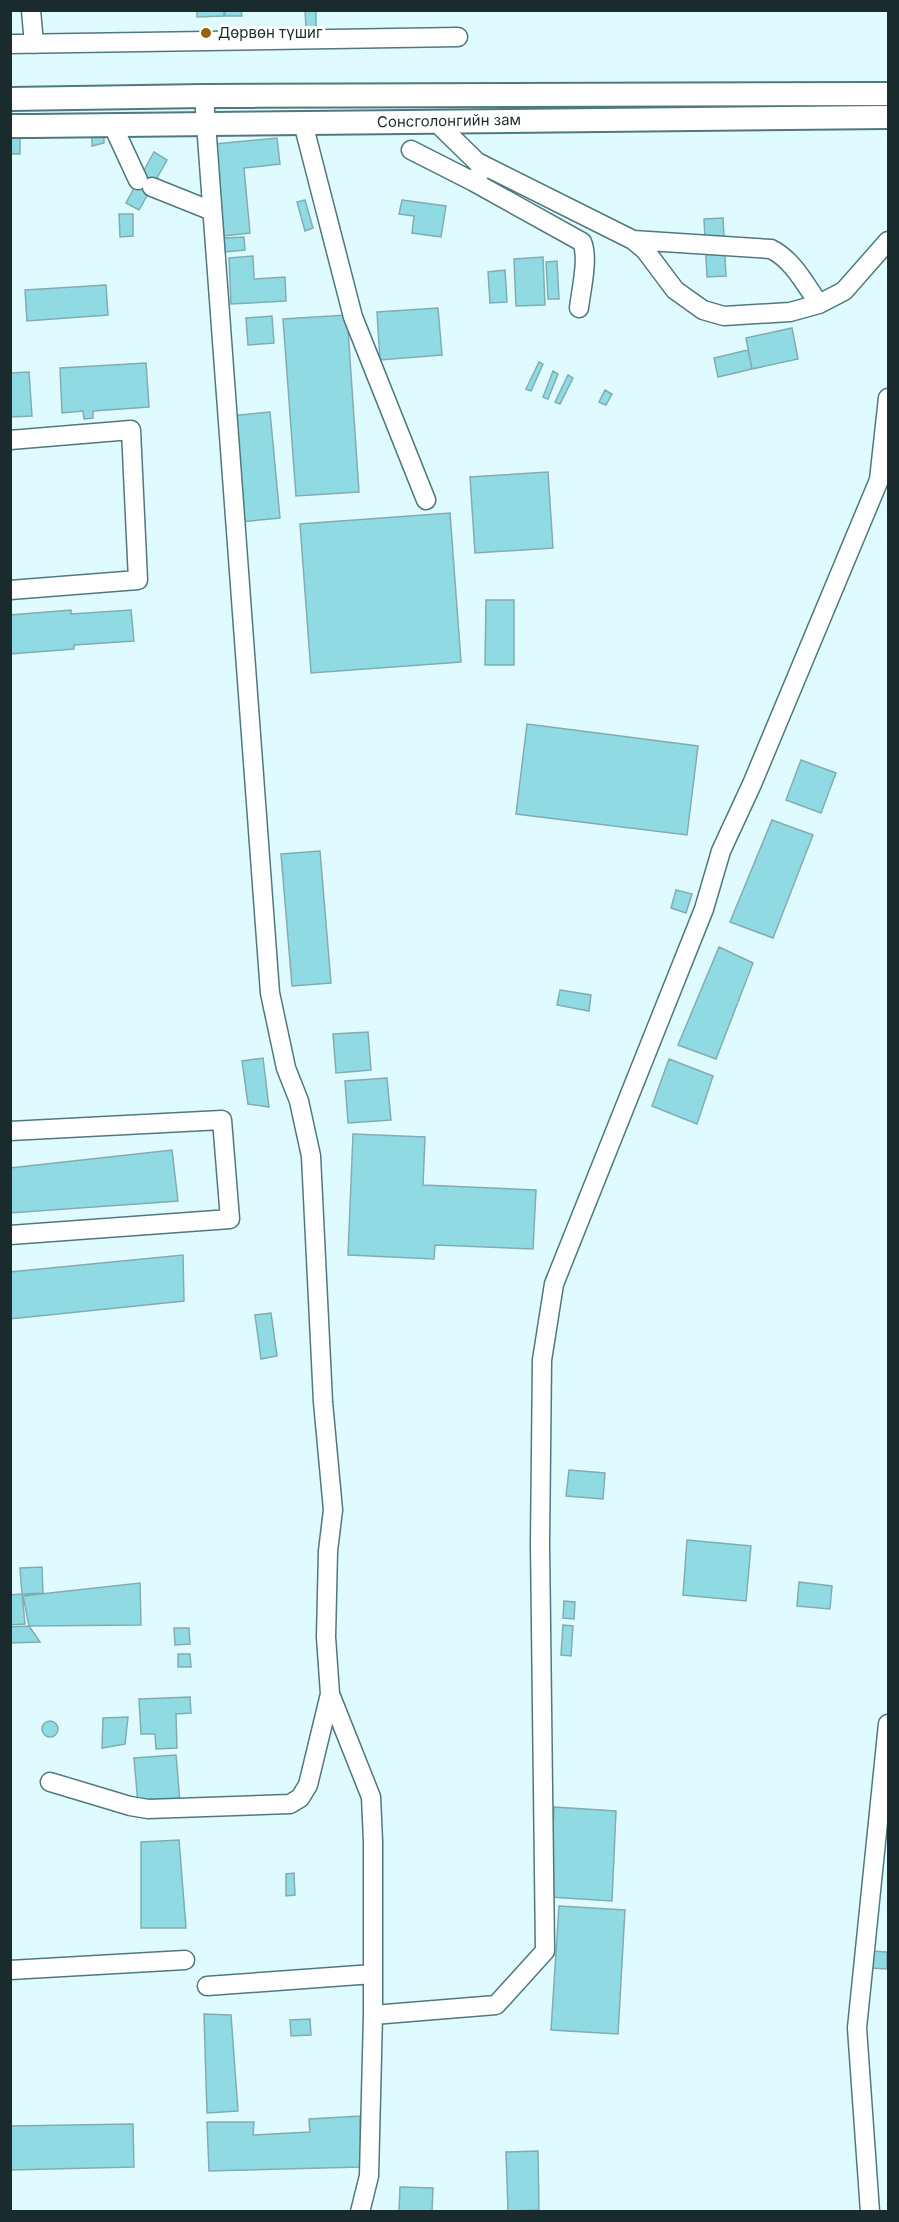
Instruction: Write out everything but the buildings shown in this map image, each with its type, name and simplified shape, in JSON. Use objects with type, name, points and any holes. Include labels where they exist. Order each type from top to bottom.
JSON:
[{"type":"main road","name":"Сонсголонгийн зам","points":[[10,99],[204,96],[888,94]]},
{"type":"main road","name":"Сонсголонгийн зам","points":[[10,126],[206,126],[434,120],[888,117]]},
{"type":"street","points":[[31,10],[34,44]]},
{"type":"street","points":[[10,44],[458,37]]},
{"type":"street","points":[[50,1782],[130,1806],[148,1809],[290,1804],[300,1798],[308,1785],[330,1694],[326,1637],[328,1551],[333,1510],[323,1402],[311,1156],[299,1101],[286,1068],[270,993],[204,96]]},
{"type":"street","points":[[434,120],[477,162],[479,174],[582,242],[585,248],[585,258],[579,308]]},
{"type":"street","points":[[303,123],[353,317],[426,500]]},
{"type":"street","points":[[113,126],[145,184],[212,211]]},
{"type":"street","points":[[411,150],[479,174],[633,240],[645,250],[675,290],[703,310],[724,316],[790,312],[819,304],[844,291],[888,241]]},
{"type":"street","points":[[633,240],[771,249],[791,264],[819,304]]},
{"type":"street","points":[[373,2016],[496,2005],[545,1951],[540,1544],[542,1360],[554,1284],[704,909],[721,851],[752,784],[879,480],[888,398]]},
{"type":"street","points":[[10,440],[131,430],[138,580],[10,590]]},
{"type":"street","points":[[10,1131],[222,1120],[230,1218],[10,1235]]},
{"type":"street","points":[[330,1694],[371,1797],[373,2016],[369,2176],[360,2211]]},
{"type":"street","points":[[870,2211],[856,2028],[888,1724]]},
{"type":"street","points":[[10,1970],[184,1960]]},
{"type":"street","points":[[207,1986],[372,1974]]},
{"type":"place","name":"Дөрвөн түшиг","points":[[206,33]]}]
